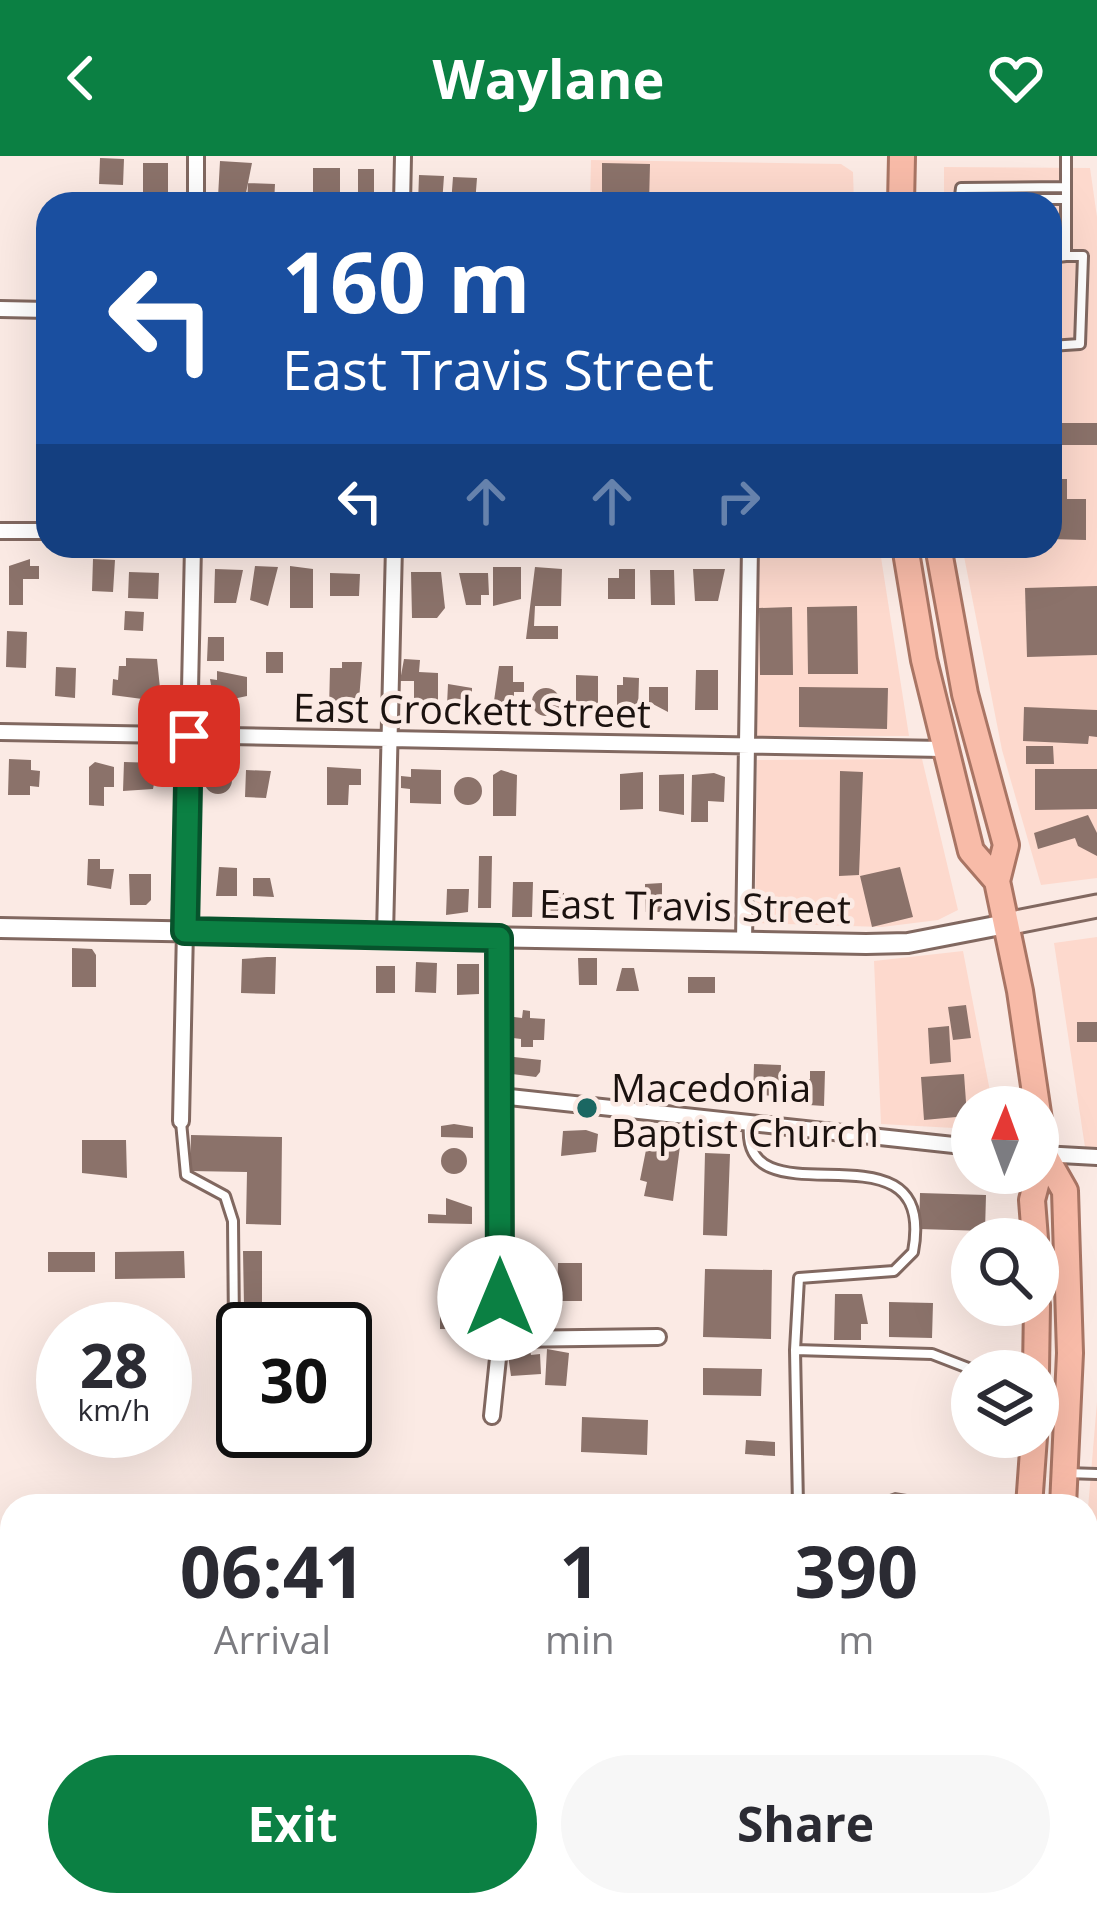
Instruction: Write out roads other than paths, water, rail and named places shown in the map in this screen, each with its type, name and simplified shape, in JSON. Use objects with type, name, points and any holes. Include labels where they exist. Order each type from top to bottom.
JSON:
[{"type":"highway","points":[[901,192],[902,156]]},
{"type":"highway","points":[[907,558],[943,748],[971,851],[997,881]]},
{"type":"highway","points":[[940,558],[965,694],[1006,845],[997,881],[1031,1086]]},
{"type":"highway","points":[[1059,1182],[1065,1191],[1070,1353],[1064,1494]]},
{"type":"highway","points":[[1029,1458],[1029,1494]]},
{"type":"main road","name":"East Travis Street","points":[[1006,924],[1097,906]]},
{"type":"street","points":[[196,156],[196,192]]},
{"type":"street","points":[[402,192],[403,156]]},
{"type":"street","points":[[0,309],[36,310]]},
{"type":"street","points":[[0,531],[36,531]]},
{"type":"street","points":[[182,1120],[193,558]]},
{"type":"street","points":[[385,935],[394,558]]},
{"type":"street","points":[[744,942],[751,558]]},
{"type":"street","name":"East Crockett Street","points":[[0,732],[943,748]]},
{"type":"street","name":"East Travis Street","points":[[0,928],[908,943],[1006,924]]},
{"type":"street","points":[[492,1416],[500,1339],[499,938]]},
{"type":"street","points":[[500,1096],[951,1146]]},
{"type":"street","points":[[1059,1155],[1097,1156]]},
{"type":"street","points":[[500,1339],[658,1337]]},
{"type":"lane","points":[[1066,156],[1066,256]]},
{"type":"lane","points":[[961,192],[961,188],[1066,187]]},
{"type":"lane","points":[[1062,199],[1066,199]]},
{"type":"lane","points":[[1062,256],[1082,256],[1080,344],[1062,345]]},
{"type":"lane","points":[[182,1120],[186,1175],[225,1196],[233,1221],[234,1302]]},
{"type":"lane","points":[[749,1123],[749,1148],[760,1161],[797,1172],[896,1184],[909,1196],[915,1214],[913,1252],[894,1271],[799,1278],[798,1494]]},
{"type":"lane","points":[[795,1350],[932,1354],[951,1361]]},
{"type":"lane","points":[[1065,1473],[1097,1474]]},
{"type":"place","name":"Macedonia Baptist Church","points":[[587,1108]]}]
